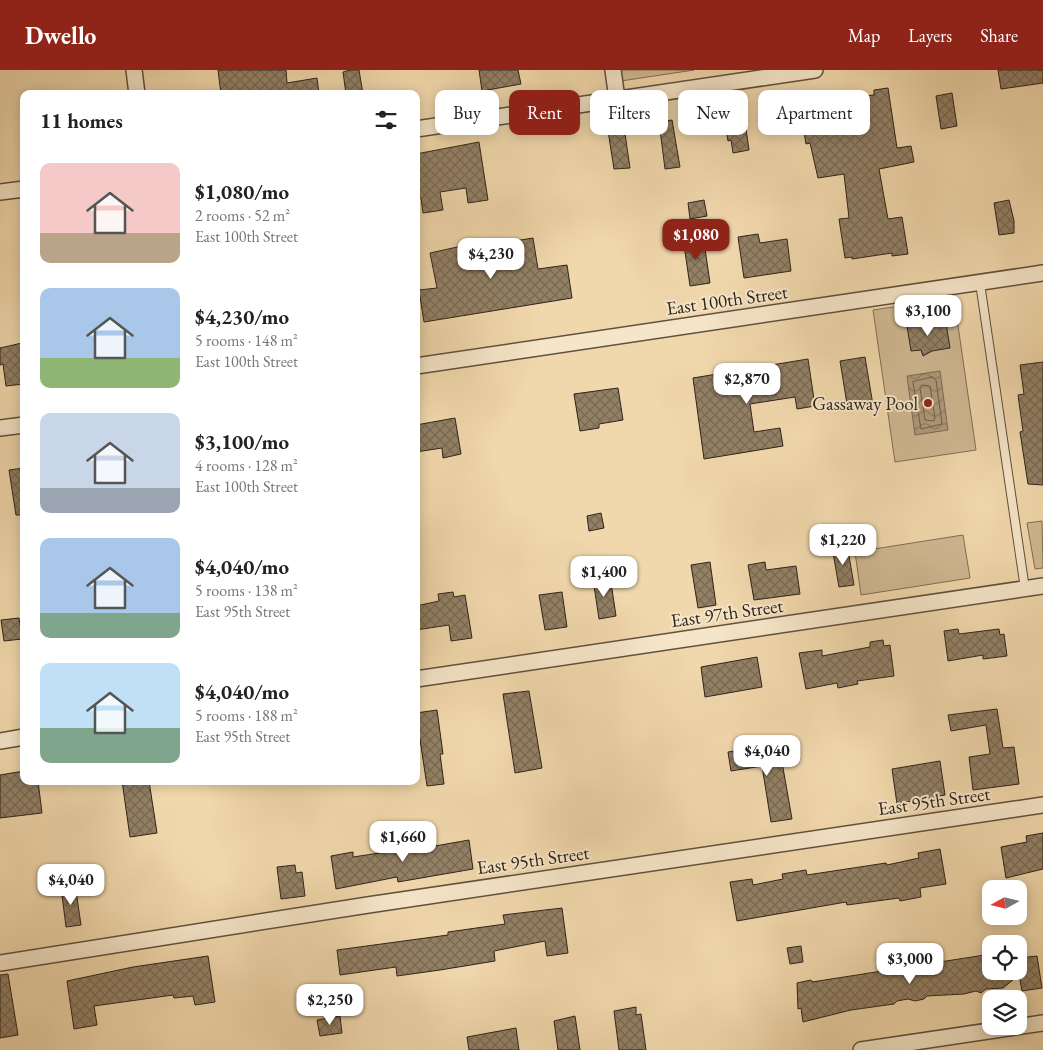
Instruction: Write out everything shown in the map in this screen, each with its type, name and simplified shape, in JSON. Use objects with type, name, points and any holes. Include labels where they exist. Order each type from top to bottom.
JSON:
[{"type":"street","points":[[134,70],[136,90]]},
{"type":"street","points":[[613,70],[616,90]]},
{"type":"street","points":[[668,92],[815,70]]},
{"type":"street","points":[[420,128],[590,104]]},
{"type":"street","points":[[0,192],[20,190]]},
{"type":"street","name":"East 100th Street","points":[[420,365],[1043,273]]},
{"type":"street","points":[[0,428],[20,426]]},
{"type":"street","name":"East 97th Street","points":[[420,678],[1043,586]]},
{"type":"street","points":[[0,741],[20,738]]},
{"type":"street","name":"East 95th Street","points":[[0,963],[368,905],[1043,804]]},
{"type":"street","points":[[861,1050],[1043,1023]]},
{"type":"lane","points":[[980,282],[1025,589]]},
{"type":"shaded area","points":[[619,70],[694,70],[621,81]]},
{"type":"shaded area","name":"Gassaway Pool","points":[[954,298],[976,450],[895,462],[873,310]]},
{"type":"shaded area","points":[[1042,521],[1043,568],[1035,569],[1027,523]]},
{"type":"shaded area","points":[[963,535],[970,578],[861,595],[855,552]]},
{"type":"water","points":[[940,371],[948,430],[915,435],[907,376]]},
{"type":"building","points":[[218,70],[286,70],[287,83],[317,78],[318,90],[220,90]]},
{"type":"building","points":[[359,70],[362,90],[345,90],[343,72]]},
{"type":"building","points":[[479,70],[518,70],[521,84],[482,90]]},
{"type":"building","points":[[998,70],[1043,70],[1043,83],[1001,89]]},
{"type":"building","points":[[888,88],[897,148],[911,146],[914,162],[879,169],[888,219],[902,217],[908,254],[892,256],[892,253],[852,259],[852,257],[845,258],[839,219],[849,218],[844,174],[818,178],[810,143],[806,144],[804,135],[870,135],[870,95],[874,95],[874,90]]},
{"type":"building","points":[[952,93],[957,126],[941,129],[936,96]]},
{"type":"building","points":[[672,120],[680,167],[665,169],[661,135],[668,135],[668,121]]},
{"type":"building","points":[[609,135],[625,135],[630,168],[614,169]]},
{"type":"building","points":[[727,135],[747,135],[749,150],[733,153],[731,140],[728,141]]},
{"type":"building","points":[[479,142],[488,200],[468,203],[466,188],[440,192],[443,210],[423,213],[420,198],[420,153]]},
{"type":"building","points":[[704,200],[707,216],[690,219],[688,203]]},
{"type":"building","points":[[1009,200],[1014,221],[1014,233],[999,235],[994,203]]},
{"type":"building","points":[[758,234],[760,243],[787,239],[791,271],[744,278],[738,237]]},
{"type":"building","points":[[703,235],[710,283],[690,286],[683,238]]},
{"type":"building","points":[[533,238],[538,269],[567,265],[572,298],[424,322],[420,290],[437,288],[430,253],[489,240],[490,245]]},
{"type":"building","points":[[934,322],[938,324],[946,323],[950,348],[932,351],[923,356],[921,350],[911,351],[907,326]]},
{"type":"building","points":[[20,343],[20,384],[6,386],[3,364],[0,365],[0,348]]},
{"type":"building","points":[[865,357],[873,405],[848,410],[840,361]]},
{"type":"building","points":[[808,359],[815,406],[797,409],[795,397],[750,404],[754,432],[780,428],[783,446],[704,459],[693,378]]},
{"type":"building","points":[[1043,362],[1043,485],[1028,484],[1020,432],[1023,431],[1018,395],[1024,394],[1020,365]]},
{"type":"building","points":[[618,388],[623,420],[599,424],[599,428],[580,431],[574,394]]},
{"type":"building","points":[[455,418],[461,454],[443,458],[442,448],[420,451],[420,424]]},
{"type":"building","points":[[20,469],[20,515],[16,515],[9,470]]},
{"type":"building","points":[[601,513],[604,528],[589,531],[587,516]]},
{"type":"building","points":[[847,544],[854,585],[839,587],[832,547]]},
{"type":"building","points":[[710,562],[716,605],[698,608],[691,565]]},
{"type":"building","points":[[765,562],[766,570],[796,566],[800,594],[754,600],[748,565]]},
{"type":"building","points":[[610,576],[616,616],[599,619],[593,579]]},
{"type":"building","points":[[453,592],[454,597],[465,595],[472,638],[451,641],[449,625],[420,629],[420,605],[439,601],[438,594]]},
{"type":"building","points":[[562,592],[567,627],[545,630],[539,595]]},
{"type":"building","points":[[19,618],[20,639],[4,641],[1,620]]},
{"type":"building","points":[[958,629],[959,634],[999,629],[1000,635],[1004,634],[1007,656],[983,659],[983,655],[948,661],[944,631]]},
{"type":"building","points":[[883,640],[884,646],[890,645],[894,676],[857,681],[858,684],[838,688],[837,683],[806,689],[799,653],[822,650],[822,656],[870,647],[870,642]]},
{"type":"building","points":[[757,657],[762,687],[705,697],[701,667]]},
{"type":"building","points":[[529,691],[542,768],[515,773],[503,694]]},
{"type":"building","points":[[997,709],[1003,748],[1014,747],[1019,784],[973,790],[969,757],[990,754],[986,725],[951,731],[948,715]]},
{"type":"building","points":[[437,710],[443,754],[440,754],[444,784],[427,786],[420,740],[420,712]]},
{"type":"building","points":[[779,745],[792,819],[771,822],[762,766],[731,771],[728,752]]},
{"type":"building","points":[[940,761],[945,795],[897,804],[892,769]]},
{"type":"building","points":[[20,772],[20,785],[38,785],[42,813],[0,818],[0,775]]},
{"type":"building","points":[[123,785],[150,785],[157,833],[130,837]]},
{"type":"building","points":[[433,832],[435,846],[469,840],[473,869],[398,882],[397,877],[336,889],[331,856],[353,852],[353,857],[393,851],[392,848],[417,844],[415,835]]},
{"type":"building","points":[[1043,833],[1043,869],[1006,878],[1001,847],[1027,842],[1026,836]]},
{"type":"building","points":[[940,849],[946,884],[920,888],[921,897],[900,901],[899,898],[847,905],[846,902],[737,921],[730,882],[752,879],[753,885],[783,879],[782,874],[806,870],[807,875],[886,863],[887,865],[919,858],[918,853]]},
{"type":"building","points":[[295,865],[296,873],[302,872],[305,896],[281,899],[277,867]]},
{"type":"building","points":[[75,884],[81,925],[66,927],[61,887]]},
{"type":"building","points":[[562,908],[568,953],[547,956],[545,941],[494,951],[495,961],[397,976],[396,967],[340,975],[337,950],[448,935],[448,932],[505,924],[503,915]]},
{"type":"building","points":[[801,946],[803,962],[790,964],[787,948]]},
{"type":"building","points":[[982,955],[982,980],[1013,980],[1003,988],[986,989],[982,990],[981,993],[976,991],[964,994],[927,996],[924,999],[915,1001],[908,999],[897,1001],[894,1004],[851,1010],[803,1022],[801,1008],[798,1009],[797,983],[811,980],[812,982]]},
{"type":"building","points":[[208,956],[215,1002],[195,1005],[193,996],[174,998],[173,995],[94,1006],[97,1025],[74,1029],[67,981],[133,967]]},
{"type":"building","points":[[1037,956],[1042,988],[1022,990],[1020,980],[1027,980],[1027,957]]},
{"type":"building","points":[[8,974],[18,1035],[0,1038],[0,975]]},
{"type":"building","points":[[636,1007],[636,1015],[641,1014],[646,1050],[619,1050],[614,1011]]},
{"type":"building","points":[[340,1016],[342,1033],[320,1036],[317,1020]]},
{"type":"building","points":[[575,1016],[580,1050],[558,1050],[554,1021]]},
{"type":"building","points":[[516,1028],[519,1050],[469,1050],[467,1037]]},
{"type":"place","name":"Gassaway Pool","points":[[928,403]]}]
